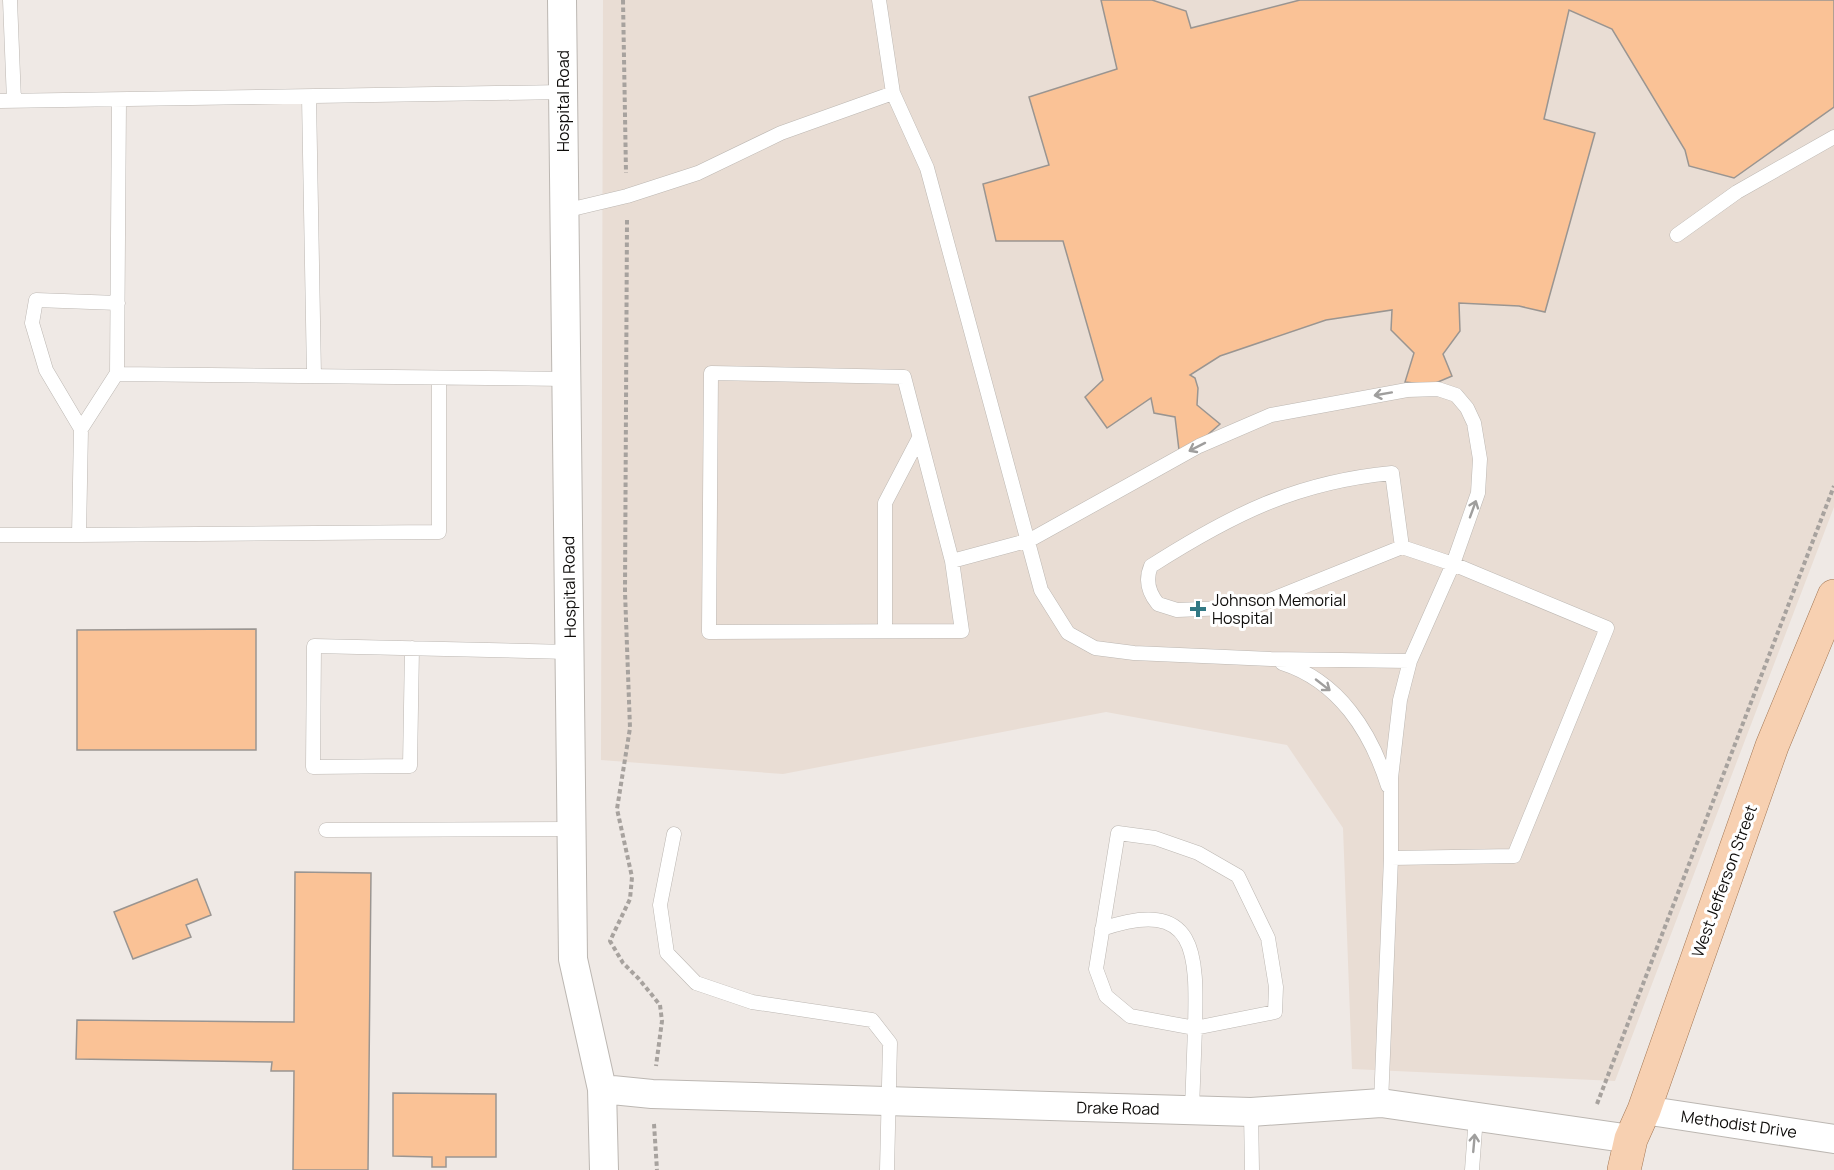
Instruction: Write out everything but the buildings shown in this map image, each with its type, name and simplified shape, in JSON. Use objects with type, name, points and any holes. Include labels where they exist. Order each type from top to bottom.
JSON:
[{"type":"main road","name":"West Jefferson Street","points":[[1633,1140],[1772,746],[1834,596]]},
{"type":"street","name":"Hospital Road","points":[[562,0],[573,959],[602,1089],[603,1170]]},
{"type":"street","name":"Drake Road","points":[[602,1089],[652,1094],[889,1103],[1251,1112],[1381,1103],[1633,1140]]},
{"type":"street","name":"Methodist Drive","points":[[1633,1140],[1834,1140]]},
{"type":"lane","points":[[10,0],[7,101],[563,93]]},
{"type":"lane","points":[[879,0],[893,93],[927,168],[1030,540],[1041,590],[1068,633],[1095,648],[1134,653],[1271,659],[1410,661]]},
{"type":"lane","points":[[564,211],[627,196],[698,173],[781,133],[893,93]]},
{"type":"lane","points":[[309,98],[314,376]]},
{"type":"lane","points":[[79,535],[81,429],[117,373],[119,100]]},
{"type":"lane","points":[[1677,234],[1737,192],[1834,137]]},
{"type":"lane","points":[[81,429],[46,370],[32,324],[36,300],[118,303]]},
{"type":"lane","points":[[117,373],[567,379]]},
{"type":"lane","points":[[711,373],[904,377],[919,438],[951,561],[962,631],[709,632],[711,373]]},
{"type":"lane","points":[[0,535],[440,532],[439,378]]},
{"type":"lane","points":[[951,561],[1030,540],[1199,446],[1271,415],[1407,390],[1437,389],[1456,395],[1467,408],[1474,423],[1480,459],[1478,493],[1453,564],[1410,661],[1400,700],[1391,798],[1391,858],[1381,1103]]},
{"type":"lane","points":[[885,631],[885,503],[919,438]]},
{"type":"lane","points":[[1391,858],[1514,856],[1607,628],[1453,564],[1402,547],[1253,607],[1177,609],[1158,604],[1148,587],[1147,575],[1151,566],[1239,513],[1290,494],[1352,477],[1392,473],[1402,547]]},
{"type":"lane","points":[[412,648],[410,766],[313,767],[314,646],[412,648],[569,652]]},
{"type":"lane","points":[[1271,659],[1298,668],[1325,686],[1350,711],[1372,742],[1391,798]]},
{"type":"lane","points":[[326,830],[571,829]]},
{"type":"lane","points":[[1118,833],[1155,838],[1198,853],[1238,876],[1268,938],[1276,987],[1275,1012],[1195,1028],[1130,1017],[1106,996],[1096,969],[1118,833]]},
{"type":"lane","points":[[674,834],[660,904],[667,953],[696,983],[752,1002],[872,1020],[890,1043],[887,1170]]},
{"type":"lane","points":[[1102,929],[1148,918],[1170,924],[1189,941],[1196,972],[1192,1109]]},
{"type":"lane","points":[[1251,1112],[1252,1170]]},
{"type":"lane","points":[[1472,1170],[1476,1116]]},
{"type":"path","points":[[623,0],[627,196],[625,592],[630,728],[617,809],[632,878],[630,900],[610,941],[623,963],[639,978],[660,1005],[661,1037],[652,1094],[657,1170]]},
{"type":"path","points":[[1603,1086],[1834,486]]},
{"type":"shaded area","name":"Johnson Memorial Hospital","points":[[603,0],[1834,0],[1834,507],[1615,1081],[1352,1069],[1343,828],[1287,745],[1106,712],[783,774],[601,760]]},
{"type":"place","name":"Johnson Memorial Hospital","points":[[1198,609]]}]
